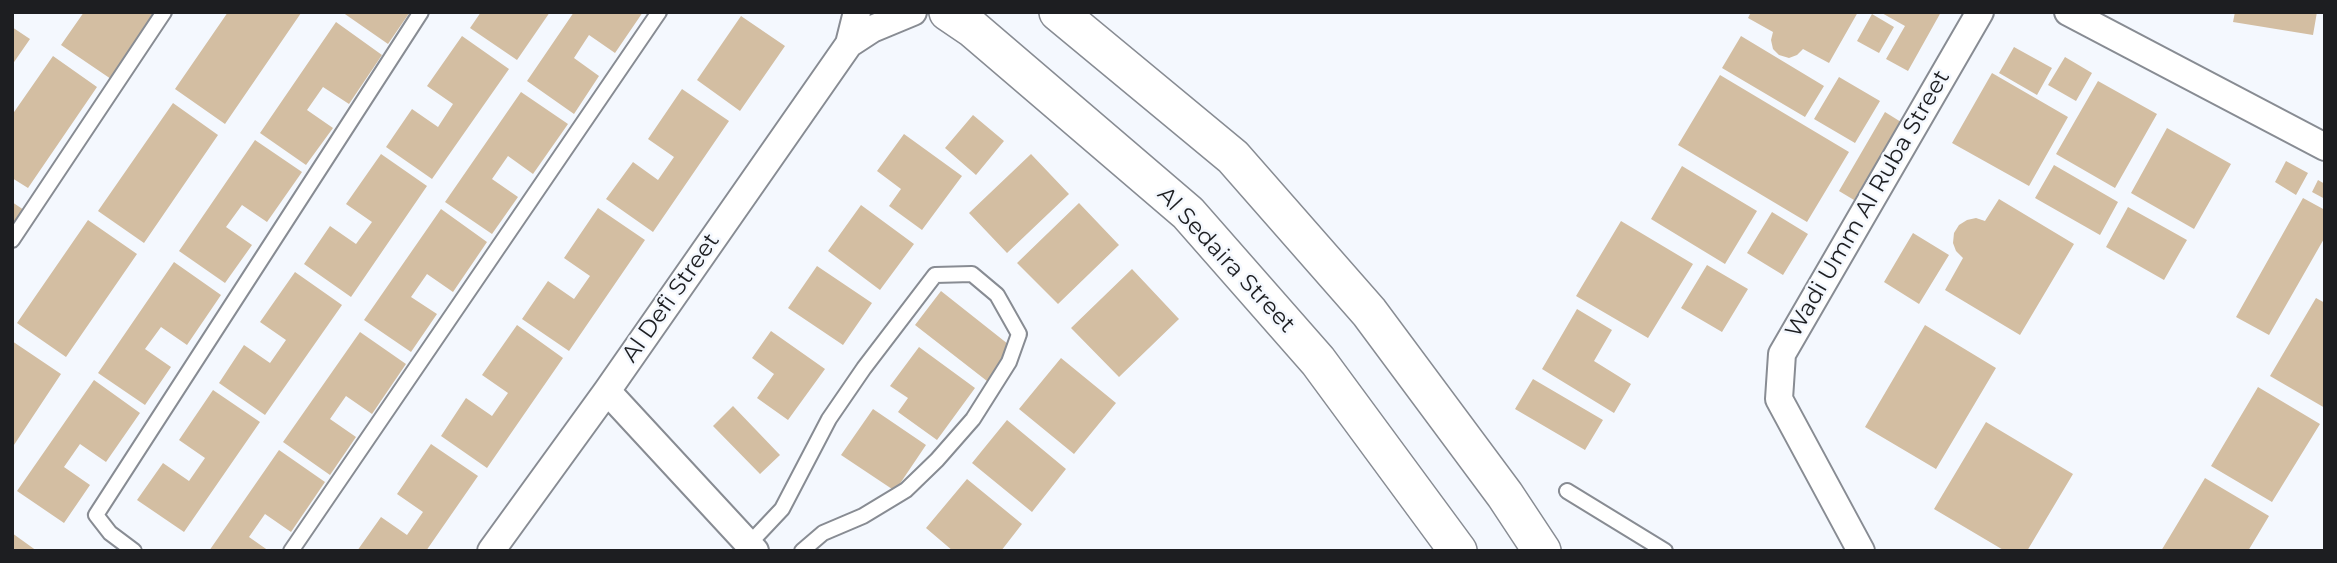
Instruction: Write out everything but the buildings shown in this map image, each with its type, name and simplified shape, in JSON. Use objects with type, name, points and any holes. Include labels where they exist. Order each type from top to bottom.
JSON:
[{"type":"main road","name":"Al Sedaira Street","points":[[948,12],[973,29],[1188,213],[1318,361],[1458,551]]},
{"type":"main road","points":[[1058,12],[1233,157],[1369,312],[1505,495],[1542,551]]},
{"type":"street","name":"Al Defi Street","points":[[491,551],[607,391],[849,44],[858,12]]},
{"type":"street","name":"Al Defi Street","points":[[849,44],[872,29],[913,12]]},
{"type":"street","name":"Wadi Umm Al Ruba Street","points":[[1861,551],[1779,398],[1782,354],[1980,12]]},
{"type":"street","points":[[2068,12],[2325,147]]},
{"type":"street","points":[[607,391],[752,547]]},
{"type":"lane","points":[[12,240],[164,12]]},
{"type":"lane","points":[[134,551],[110,534],[96,515],[421,12]]},
{"type":"lane","points":[[291,551],[659,12]]},
{"type":"lane","points":[[752,547],[782,509],[829,419],[864,368],[936,275],[972,274],[998,296],[1019,334],[1009,362],[972,419],[937,460],[906,490],[863,516],[823,533],[802,551]]},
{"type":"lane","points":[[1567,491],[1665,551]]}]
